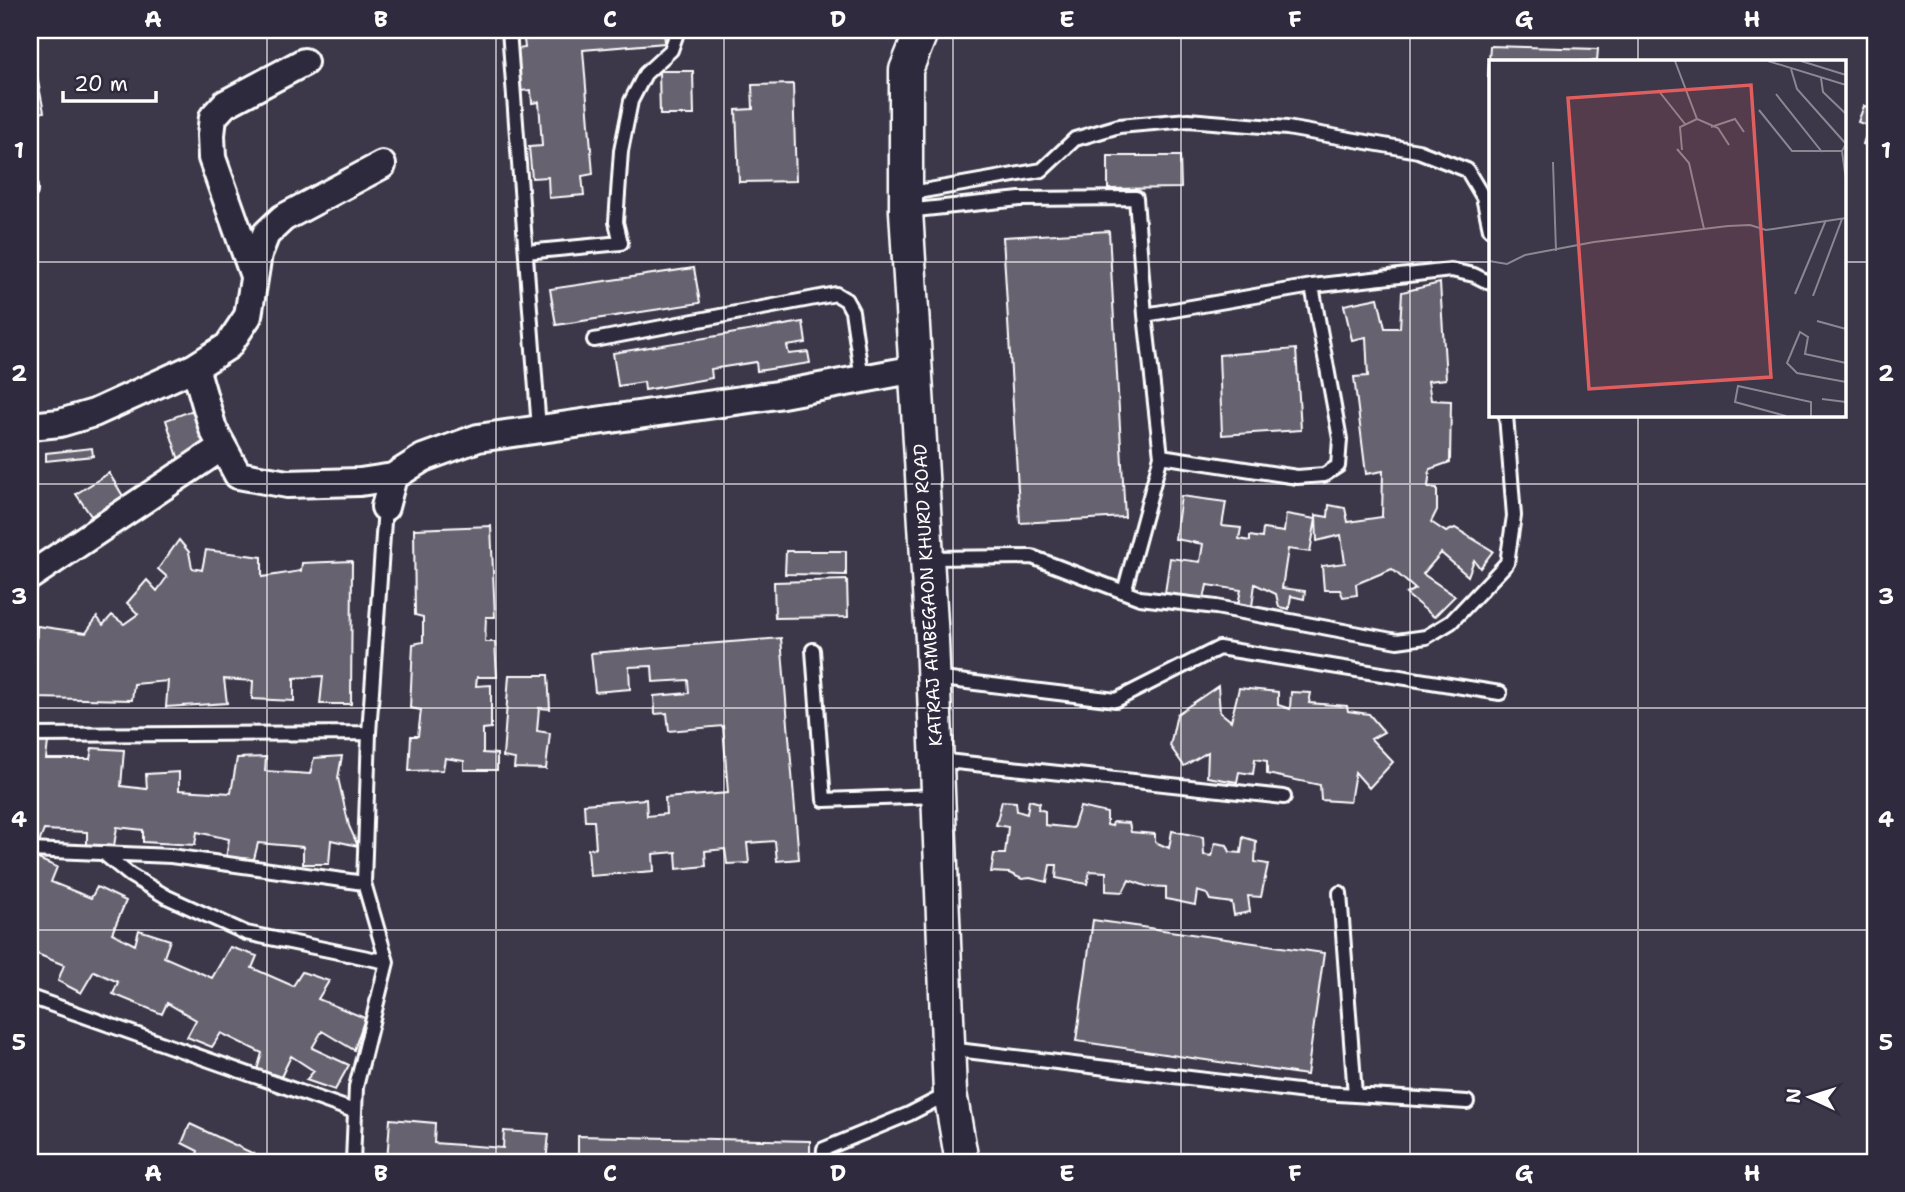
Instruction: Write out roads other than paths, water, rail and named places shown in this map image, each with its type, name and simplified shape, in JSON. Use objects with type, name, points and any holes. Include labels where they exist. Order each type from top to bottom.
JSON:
[{"type":"street","name":"KATRAJ AMBEGAON KHURD ROAD","points":[[922,30],[906,70],[906,203],[934,678],[950,1093],[962,1162]]},
{"type":"street","points":[[255,278],[212,158],[213,117],[225,104],[304,62]]},
{"type":"street","points":[[30,426],[60,423],[94,413],[195,367],[228,346],[248,316],[258,254],[266,234],[283,218],[382,165]]},
{"type":"street","points":[[195,367],[213,429],[238,475],[287,484],[360,482],[393,477],[423,458],[478,438],[777,395],[916,369]]},
{"type":"street","points":[[30,576],[222,447]]},
{"type":"street","points":[[385,507],[393,477]]},
{"type":"lane","points":[[509,30],[539,429]]},
{"type":"lane","points":[[526,252],[621,243],[616,222],[621,151],[631,101],[645,74],[671,50],[678,30]]},
{"type":"lane","points":[[906,203],[1042,170],[1075,139],[1119,126],[1188,120],[1287,128],[1418,151],[1466,170],[1483,197],[1489,224]]},
{"type":"lane","points":[[906,203],[1136,198],[1145,315],[1161,456],[1124,592]]},
{"type":"lane","points":[[1145,315],[1312,286],[1451,270],[1474,275],[1489,282]]},
{"type":"lane","points":[[1161,456],[1297,477],[1324,475],[1338,466],[1340,439],[1312,286]]},
{"type":"lane","points":[[594,340],[836,295],[846,300],[852,311],[862,379]]},
{"type":"lane","points":[[927,558],[1032,557],[1140,598],[1216,607],[1397,641],[1426,637],[1451,622],[1507,563],[1514,516],[1506,416]]},
{"type":"lane","points":[[353,1162],[356,1087],[387,962],[364,883],[369,733],[385,507]]},
{"type":"lane","points":[[934,678],[1116,701],[1219,648],[1500,693]]},
{"type":"lane","points":[[813,650],[824,800],[938,796]]},
{"type":"lane","points":[[30,734],[369,733]]},
{"type":"lane","points":[[937,760],[1284,797]]},
{"type":"lane","points":[[30,849],[171,856],[364,883]]},
{"type":"lane","points":[[103,853],[130,875],[167,897],[246,933],[387,962]]},
{"type":"lane","points":[[1340,893],[1355,1095]]},
{"type":"lane","points":[[30,997],[354,1111]]},
{"type":"lane","points":[[948,1049],[1306,1092],[1467,1102]]},
{"type":"lane","points":[[823,1162],[824,1149],[909,1114],[950,1093]]}]
